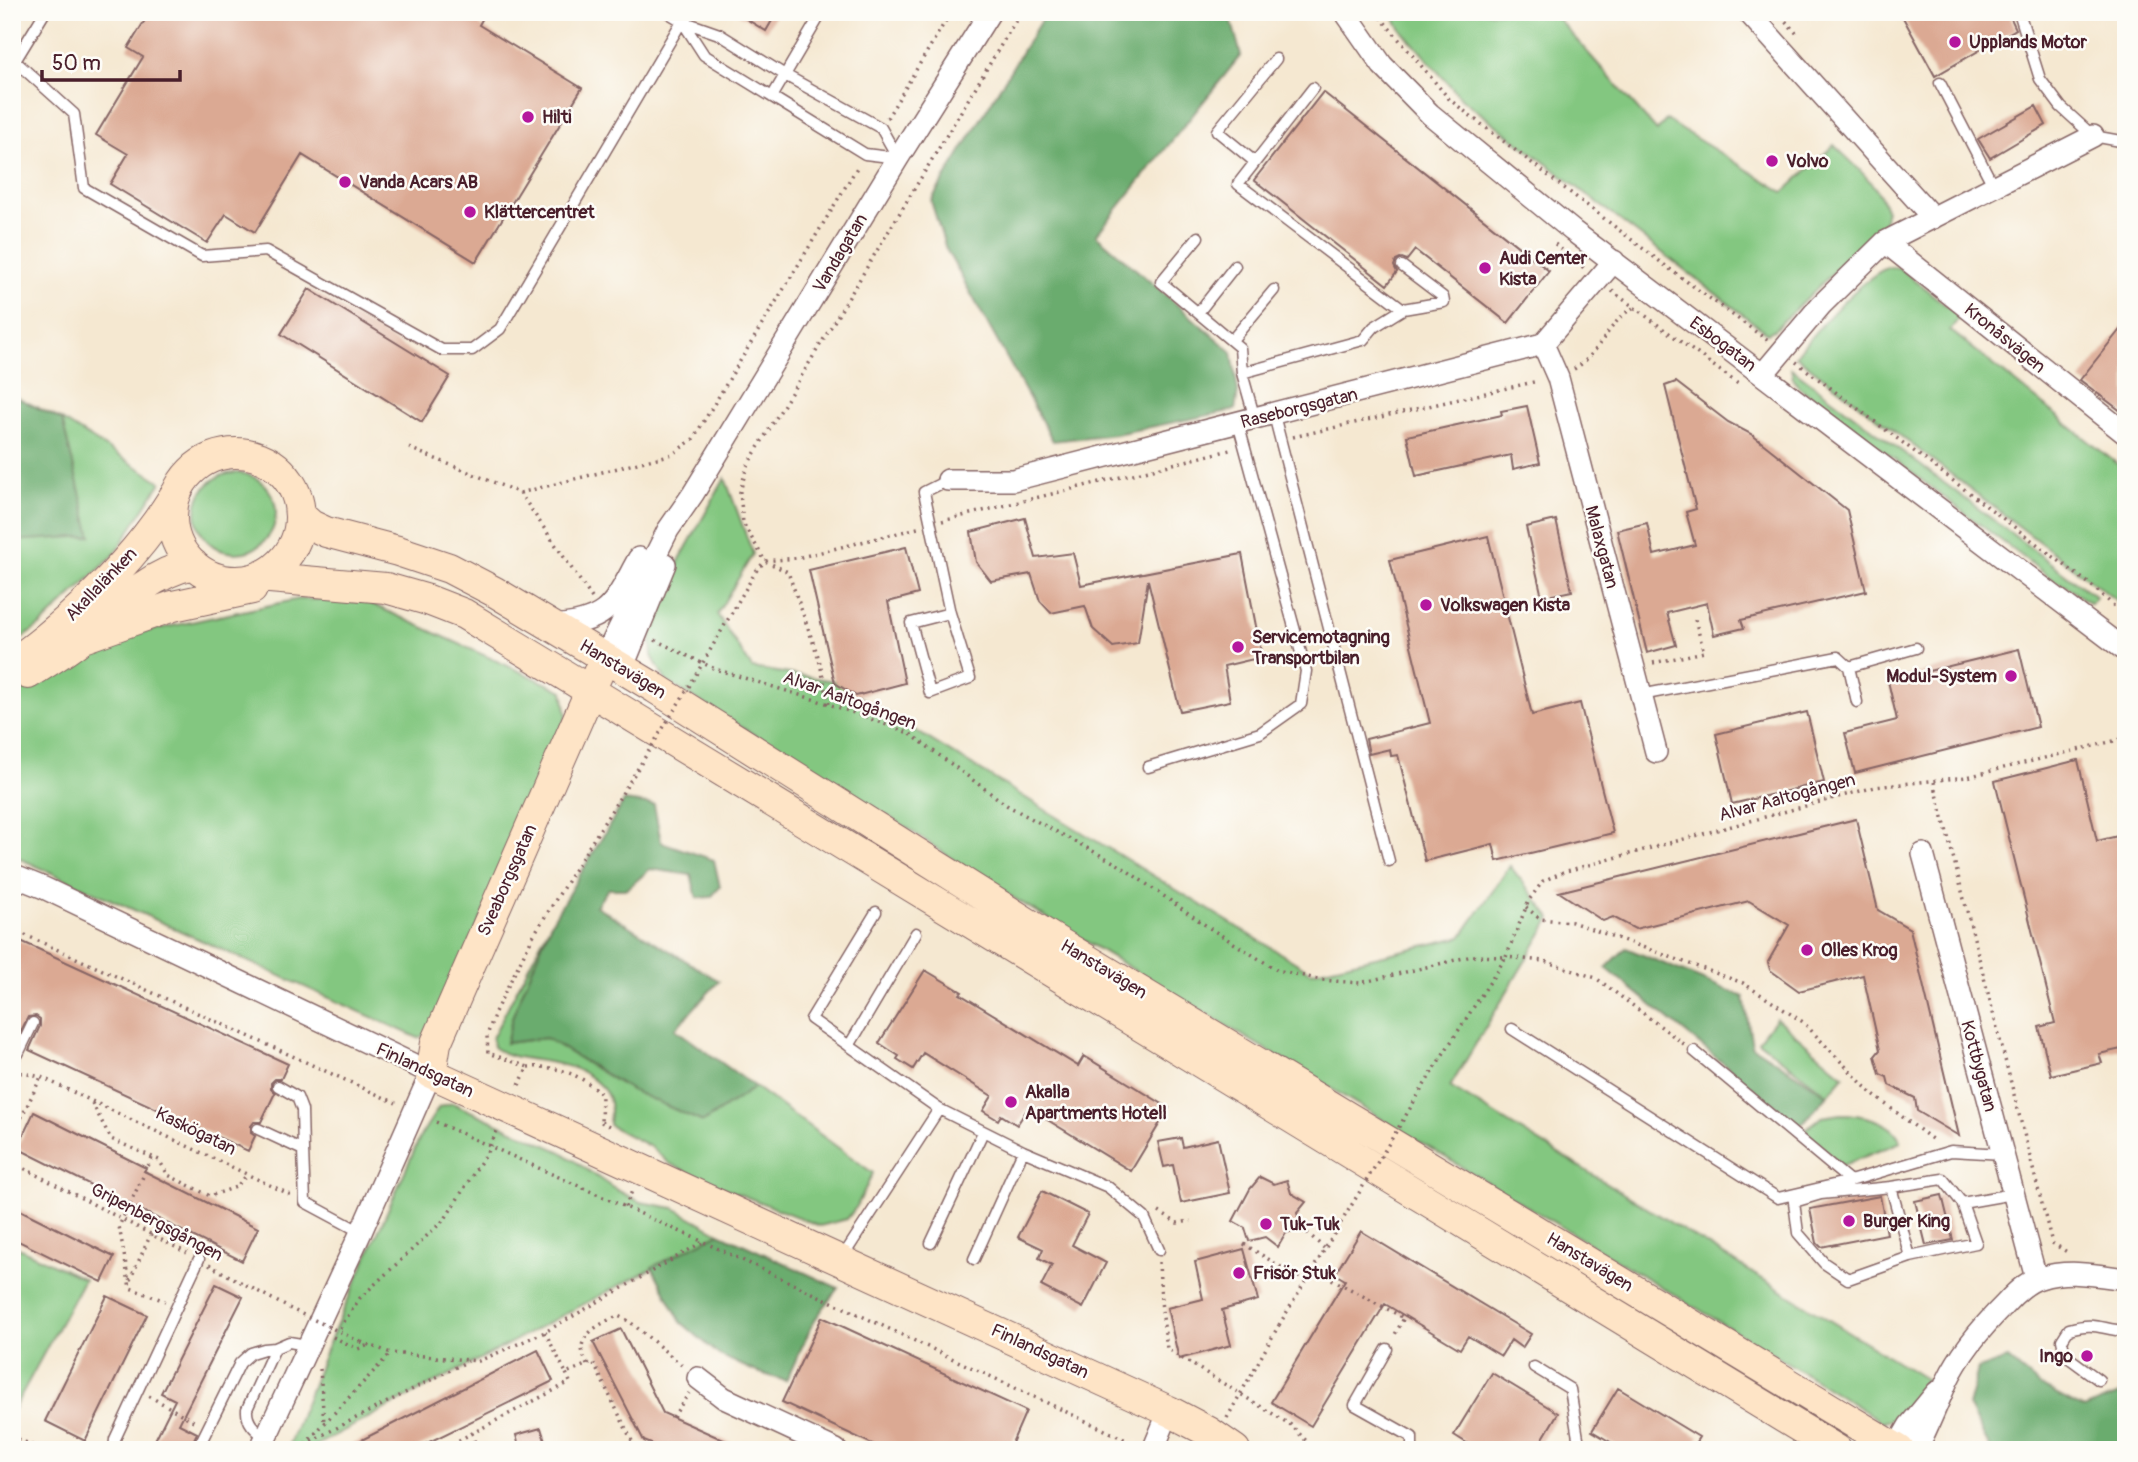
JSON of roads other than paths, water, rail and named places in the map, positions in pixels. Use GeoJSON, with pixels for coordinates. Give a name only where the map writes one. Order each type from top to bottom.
{"type":"FeatureCollection","features":[{"type":"Feature","properties":{"kind":"main road"},"geometry":{"type":"LineString","coordinates":[[242,453],[260,457],[276,467],[289,481],[297,497],[300,515],[297,535],[289,552],[275,567],[258,577],[241,580],[223,579],[207,574],[192,564],[180,548],[173,530],[172,511],[177,492],[197,466],[224,454],[242,453]]}},
{"type":"Feature","properties":{"kind":"main road","name":"Akallalänken"},"geometry":{"type":"LineString","coordinates":[[12,663],[32,651],[99,591],[156,525],[177,492]]}},
{"type":"Feature","properties":{"kind":"main road","name":"Hanstavägen"},"geometry":{"type":"LineString","coordinates":[[300,515],[326,532],[449,568],[495,592],[1053,939],[1901,1449]]}},
{"type":"Feature","properties":{"kind":"main road","name":"Akallalänken"},"geometry":{"type":"LineString","coordinates":[[12,683],[80,639],[129,596],[167,571],[192,564]]}},
{"type":"Feature","properties":{"kind":"main road","name":"Hanstavägen"},"geometry":{"type":"LineString","coordinates":[[258,577],[386,589],[428,600],[464,614],[1838,1450]]}},
{"type":"Feature","properties":{"kind":"main road"},"geometry":{"type":"LineString","coordinates":[[80,639],[173,607],[301,579]]}},
{"type":"Feature","properties":{"kind":"main road","name":"Sveaborgsgatan"},"geometry":{"type":"LineString","coordinates":[[431,1073],[453,1045],[613,664]]}},
{"type":"Feature","properties":{"kind":"main road","name":"Finlandsgatan"},"geometry":{"type":"LineString","coordinates":[[431,1073],[1169,1411],[1209,1432],[1235,1450]]}},
{"type":"Feature","properties":{"kind":"street","name":"Vandagatan"},"geometry":{"type":"LineString","coordinates":[[613,664],[668,530],[693,494],[990,12]]}},
{"type":"Feature","properties":{"kind":"street","name":"Esbogatan"},"geometry":{"type":"LineString","coordinates":[[1345,12],[1382,65],[1430,114],[1573,231],[2126,651]]}},
{"type":"Feature","properties":{"kind":"street"},"geometry":{"type":"LineString","coordinates":[[1748,12],[1933,218]]}},
{"type":"Feature","properties":{"kind":"street"},"geometry":{"type":"LineString","coordinates":[[1763,374],[1821,305],[1885,242],[2093,136]]}},
{"type":"Feature","properties":{"kind":"street","name":"Kronåsvägen"},"geometry":{"type":"LineString","coordinates":[[1885,242],[2126,434]]}},
{"type":"Feature","properties":{"kind":"street"},"geometry":{"type":"LineString","coordinates":[[1543,344],[1614,261]]}},
{"type":"Feature","properties":{"kind":"street","name":"Malaxgatan"},"geometry":{"type":"LineString","coordinates":[[1543,344],[1558,378],[1656,752]]}},
{"type":"Feature","properties":{"kind":"street","name":"Raseborgsgatan"},"geometry":{"type":"LineString","coordinates":[[947,480],[1013,480],[1543,344]]}},
{"type":"Feature","properties":{"kind":"street","name":"Vandagatan"},"geometry":{"type":"LineString","coordinates":[[613,664],[637,632],[693,494]]}},
{"type":"Feature","properties":{"kind":"street","name":"Vandagatan"},"geometry":{"type":"LineString","coordinates":[[552,626],[566,625],[603,614],[613,603],[644,550],[668,530]]}},
{"type":"Feature","properties":{"kind":"street","name":"Kottbygatan"},"geometry":{"type":"LineString","coordinates":[[1923,854],[2036,1278]]}},
{"type":"Feature","properties":{"kind":"street","name":"Finlandsgatan"},"geometry":{"type":"LineString","coordinates":[[12,875],[431,1073]]}},
{"type":"Feature","properties":{"kind":"street","name":"Sveaborgsgatan"},"geometry":{"type":"LineString","coordinates":[[262,1444],[361,1232],[431,1073]]}},
{"type":"Feature","properties":{"kind":"street"},"geometry":{"type":"LineString","coordinates":[[1901,1449],[1920,1411],[1948,1380],[1965,1350],[1984,1325],[2036,1278],[2064,1273],[2126,1279]]}},
{"type":"Feature","properties":{"kind":"street"},"geometry":{"type":"LineString","coordinates":[[698,1378],[724,1398],[836,1450]]}},
{"type":"Feature","properties":{"kind":"street"},"geometry":{"type":"LineString","coordinates":[[1145,1448],[1169,1411]]}},
{"type":"Feature","properties":{"kind":"lane"},"geometry":{"type":"LineString","coordinates":[[45,12],[15,61],[74,114],[84,188],[202,256],[266,251],[442,350],[472,350],[500,328],[682,21]]}},
{"type":"Feature","properties":{"kind":"lane"},"geometry":{"type":"LineString","coordinates":[[667,12],[682,21],[719,34],[785,75],[881,128],[898,158]]}},
{"type":"Feature","properties":{"kind":"lane"},"geometry":{"type":"LineString","coordinates":[[772,97],[822,12]]}},
{"type":"Feature","properties":{"kind":"lane"},"geometry":{"type":"LineString","coordinates":[[2019,12],[2040,79],[2061,107],[2093,136],[2126,142]]}},
{"type":"Feature","properties":{"kind":"lane"},"geometry":{"type":"LineString","coordinates":[[682,21],[704,55],[865,154],[898,158]]}},
{"type":"Feature","properties":{"kind":"lane"},"geometry":{"type":"LineString","coordinates":[[1255,162],[1217,131],[1276,59]]}},
{"type":"Feature","properties":{"kind":"lane"},"geometry":{"type":"LineString","coordinates":[[1940,83],[1994,187]]}},
{"type":"Feature","properties":{"kind":"lane"},"geometry":{"type":"LineString","coordinates":[[1313,88],[1238,184],[1403,309]]}},
{"type":"Feature","properties":{"kind":"lane"},"geometry":{"type":"LineString","coordinates":[[1198,237],[1161,282],[1240,348],[1242,373],[1256,419],[1281,439],[1389,861]]}},
{"type":"Feature","properties":{"kind":"lane"},"geometry":{"type":"LineString","coordinates":[[1198,313],[1235,266]]}},
{"type":"Feature","properties":{"kind":"lane"},"geometry":{"type":"LineString","coordinates":[[1242,373],[1363,340],[1374,327],[1403,309],[1444,302],[1443,297],[1402,266]]}},
{"type":"Feature","properties":{"kind":"lane"},"geometry":{"type":"LineString","coordinates":[[1232,340],[1274,290]]}},
{"type":"Feature","properties":{"kind":"lane"},"geometry":{"type":"LineString","coordinates":[[1148,767],[1260,733],[1301,704],[1306,671],[1243,447],[1256,419]]}},
{"type":"Feature","properties":{"kind":"lane"},"geometry":{"type":"LineString","coordinates":[[947,480],[924,492],[950,613],[970,678],[930,693],[911,623],[950,613]]}},
{"type":"Feature","properties":{"kind":"lane"},"geometry":{"type":"LineString","coordinates":[[1849,667],[1916,648]]}},
{"type":"Feature","properties":{"kind":"lane"},"geometry":{"type":"LineString","coordinates":[[1641,695],[1838,657],[1849,667],[1857,702]]}},
{"type":"Feature","properties":{"kind":"lane"},"geometry":{"type":"LineString","coordinates":[[876,912],[811,1020],[939,1109],[1023,1151],[1108,1187],[1144,1217],[1159,1250]]}},
{"type":"Feature","properties":{"kind":"lane"},"geometry":{"type":"LineString","coordinates":[[849,1046],[916,933]]}},
{"type":"Feature","properties":{"kind":"lane"},"geometry":{"type":"LineString","coordinates":[[12,1057],[18,1054],[33,1023]]}},
{"type":"Feature","properties":{"kind":"lane"},"geometry":{"type":"LineString","coordinates":[[1512,1029],[1778,1198],[1850,1181],[1951,1151],[2003,1154]]}},
{"type":"Feature","properties":{"kind":"lane"},"geometry":{"type":"LineString","coordinates":[[1694,1051],[1850,1181]]}},
{"type":"Feature","properties":{"kind":"lane"},"geometry":{"type":"LineString","coordinates":[[278,1086],[297,1097],[302,1110],[305,1202],[361,1232]]}},
{"type":"Feature","properties":{"kind":"lane"},"geometry":{"type":"LineString","coordinates":[[840,1260],[939,1109]]}},
{"type":"Feature","properties":{"kind":"lane"},"geometry":{"type":"LineString","coordinates":[[258,1129],[303,1150]]}},
{"type":"Feature","properties":{"kind":"lane"},"geometry":{"type":"LineString","coordinates":[[931,1242],[983,1132]]}},
{"type":"Feature","properties":{"kind":"lane"},"geometry":{"type":"LineString","coordinates":[[974,1259],[1023,1151]]}},
{"type":"Feature","properties":{"kind":"lane"},"geometry":{"type":"LineString","coordinates":[[1943,1179],[1962,1203],[1976,1242],[1910,1257],[1848,1279],[1824,1263],[1798,1233],[1794,1202],[1821,1194],[1943,1179]]}},
{"type":"Feature","properties":{"kind":"lane"},"geometry":{"type":"LineString","coordinates":[[1892,1187],[1910,1257]]}},
{"type":"Feature","properties":{"kind":"lane"},"geometry":{"type":"LineString","coordinates":[[1962,1203],[2013,1194]]}},
{"type":"Feature","properties":{"kind":"lane"},"geometry":{"type":"LineString","coordinates":[[114,1450],[115,1439],[199,1259]]}},
{"type":"Feature","properties":{"kind":"lane"},"geometry":{"type":"LineString","coordinates":[[2099,1380],[2065,1355],[2062,1340],[2069,1329],[2083,1325],[2102,1325],[2126,1331]]}},
{"type":"Feature","properties":{"kind":"lane"},"geometry":{"type":"LineString","coordinates":[[197,1450],[240,1363],[251,1353],[289,1342],[307,1345]]}},
{"type":"Feature","properties":{"kind":"lane"},"geometry":{"type":"LineString","coordinates":[[262,1444],[248,1418],[247,1409],[275,1348]]}},
{"type":"Feature","properties":{"kind":"lane"},"geometry":{"type":"LineString","coordinates":[[1387,1349],[1355,1405],[1412,1437],[1412,1450]]}},
{"type":"Feature","properties":{"kind":"lane"},"geometry":{"type":"LineString","coordinates":[[1534,1367],[1570,1389],[1580,1450]]}},
{"type":"Feature","properties":{"kind":"place","name":"Upplands Motor"},"geometry":{"type":"Point","coordinates":[1955,42]}},
{"type":"Feature","properties":{"kind":"place","name":"Hilti"},"geometry":{"type":"Point","coordinates":[528,117]}},
{"type":"Feature","properties":{"kind":"place","name":"Volvo"},"geometry":{"type":"Point","coordinates":[1772,161]}},
{"type":"Feature","properties":{"kind":"place","name":"Vanda Acars AB"},"geometry":{"type":"Point","coordinates":[345,182]}},
{"type":"Feature","properties":{"kind":"place","name":"Klättercentret"},"geometry":{"type":"Point","coordinates":[470,212]}},
{"type":"Feature","properties":{"kind":"place","name":"Audi Center Kista"},"geometry":{"type":"Point","coordinates":[1485,268]}},
{"type":"Feature","properties":{"kind":"place","name":"Volkswagen Kista"},"geometry":{"type":"Point","coordinates":[1426,605]}},
{"type":"Feature","properties":{"kind":"place","name":"Servicemotagning Transportbilan"},"geometry":{"type":"Point","coordinates":[1238,647]}},
{"type":"Feature","properties":{"kind":"place","name":"Modul-System"},"geometry":{"type":"Point","coordinates":[2011,676]}},
{"type":"Feature","properties":{"kind":"place","name":"Olles Krog"},"geometry":{"type":"Point","coordinates":[1807,950]}},
{"type":"Feature","properties":{"kind":"place","name":"Akalla Apartments Hotell"},"geometry":{"type":"Point","coordinates":[1011,1102]}},
{"type":"Feature","properties":{"kind":"place","name":"Burger King"},"geometry":{"type":"Point","coordinates":[1849,1221]}},
{"type":"Feature","properties":{"kind":"place","name":"Tuk-Tuk"},"geometry":{"type":"Point","coordinates":[1266,1224]}},
{"type":"Feature","properties":{"kind":"place","name":"Frisör Stuk"},"geometry":{"type":"Point","coordinates":[1239,1273]}},
{"type":"Feature","properties":{"kind":"place","name":"Ingo"},"geometry":{"type":"Point","coordinates":[2087,1356]}}]}
